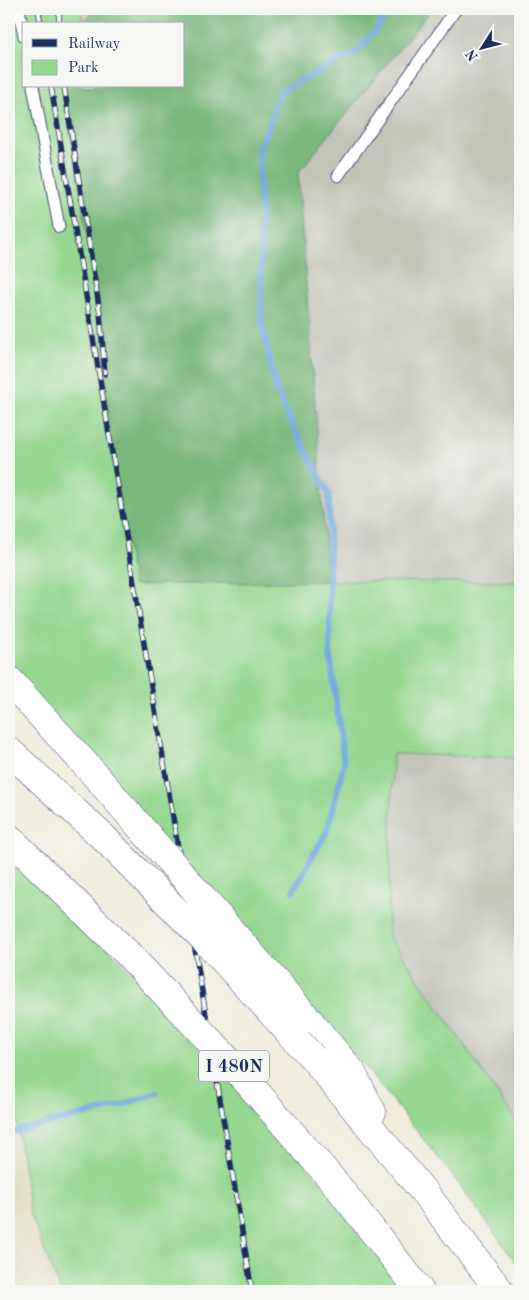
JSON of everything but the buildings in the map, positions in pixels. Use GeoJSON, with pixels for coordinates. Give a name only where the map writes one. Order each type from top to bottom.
{"type":"FeatureCollection","features":[{"type":"Feature","properties":{"kind":"highway"},"geometry":{"type":"LineString","coordinates":[[9,680],[94,774],[351,1071],[395,1156]]}},
{"type":"Feature","properties":{"kind":"highway","name":"I 480N"},"geometry":{"type":"LineString","coordinates":[[9,751],[104,838],[205,940],[313,1058],[395,1156],[500,1291]]}},
{"type":"Feature","properties":{"kind":"highway","name":"I 480N"},"geometry":{"type":"LineString","coordinates":[[9,838],[127,953],[237,1070],[335,1183],[420,1291]]}},
{"type":"Feature","properties":{"kind":"lane"},"geometry":{"type":"LineString","coordinates":[[19,9],[22,25]]}},
{"type":"Feature","properties":{"kind":"lane"},"geometry":{"type":"LineString","coordinates":[[338,176],[456,9]]}},
{"type":"Feature","properties":{"kind":"lane"},"geometry":{"type":"LineString","coordinates":[[33,88],[59,228]]}},
{"type":"Feature","properties":{"kind":"shaded area"},"geometry":{"type":"Polygon","coordinates":[[[81,9],[99,9],[83,21],[81,9]]]}},
{"type":"Feature","properties":{"kind":"shaded area"},"geometry":{"type":"Polygon","coordinates":[[[432,9],[520,9],[520,582],[328,581],[298,173],[432,9]]]}},
{"type":"Feature","properties":{"kind":"shaded area"},"geometry":{"type":"Polygon","coordinates":[[[393,754],[520,758],[520,1126],[388,935],[393,754]]]}},
{"type":"Feature","properties":{"kind":"shaded area"},"geometry":{"type":"Polygon","coordinates":[[[9,1070],[30,1213],[59,1291],[9,1291],[9,1070]]]}},
{"type":"Feature","properties":{"kind":"green space"},"geometry":{"type":"Polygon","coordinates":[[[9,9],[81,9],[83,21],[22,22],[22,88],[63,88],[100,313],[112,456],[134,585],[328,581],[520,582],[520,758],[393,754],[388,935],[520,1126],[520,1268],[453,1176],[362,1063],[9,680],[9,9]]]}},
{"type":"Feature","properties":{"kind":"green space"},"geometry":{"type":"Polygon","coordinates":[[[99,9],[432,9],[298,173],[328,581],[134,585],[112,456],[100,313],[63,88],[185,88],[185,22],[78,22],[83,21],[99,9]]]}},
{"type":"Feature","properties":{"kind":"green space"},"geometry":{"type":"Polygon","coordinates":[[[9,838],[420,1291],[60,1291],[30,1213],[9,1069],[9,838]]]}},
{"type":"Feature","properties":{"kind":"waterway"},"geometry":{"type":"LineString","coordinates":[[293,891],[327,831],[344,764],[330,653],[329,494],[291,423],[276,389],[262,325],[259,146],[268,129],[279,92],[356,53],[393,9]]}},
{"type":"Feature","properties":{"kind":"waterway"},"geometry":{"type":"LineString","coordinates":[[9,1133],[116,1107],[157,1093]]}},
{"type":"Feature","properties":{"kind":"railway"},"geometry":{"type":"LineString","coordinates":[[38,9],[41,22]]}},
{"type":"Feature","properties":{"kind":"railway"},"geometry":{"type":"LineString","coordinates":[[59,9],[59,22]]}},
{"type":"Feature","properties":{"kind":"railway"},"geometry":{"type":"LineString","coordinates":[[51,88],[252,1291]]}},
{"type":"Feature","properties":{"kind":"railway"},"geometry":{"type":"LineString","coordinates":[[64,88],[100,313],[105,374]]}}]}
